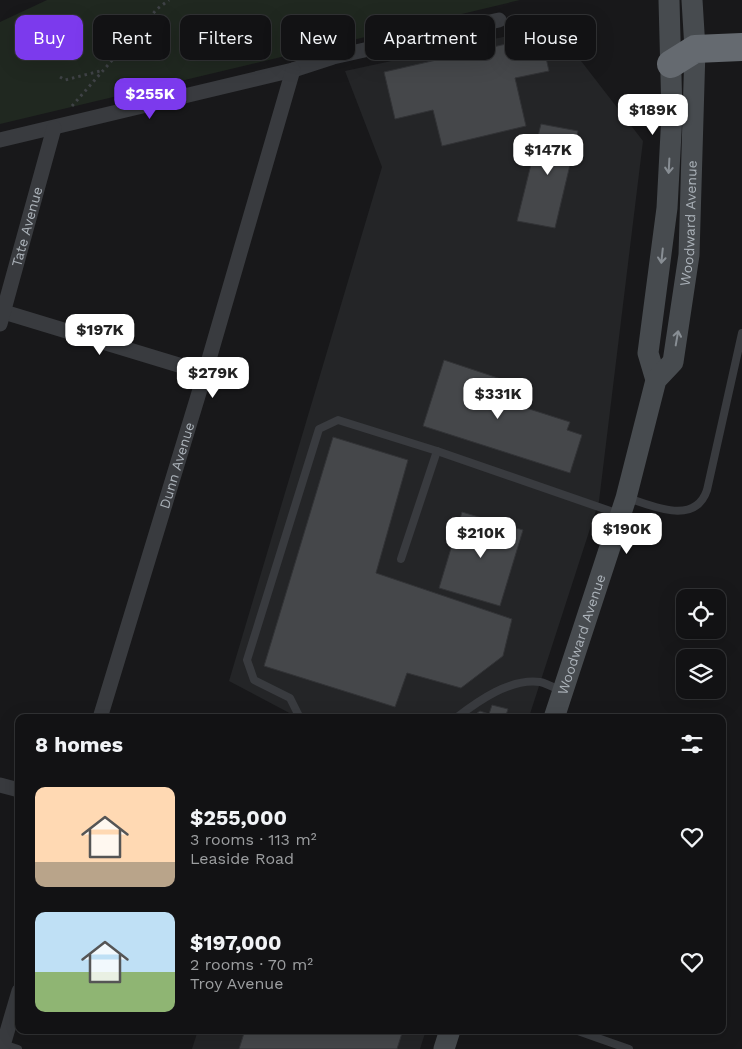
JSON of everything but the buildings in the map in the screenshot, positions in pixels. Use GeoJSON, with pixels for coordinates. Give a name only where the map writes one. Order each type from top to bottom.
{"type":"FeatureCollection","features":[{"type":"Feature","properties":{"kind":"highway"},"geometry":{"type":"LineString","coordinates":[[671,64],[695,49],[742,47]]}},
{"type":"Feature","properties":{"kind":"main road","name":"Woodward Avenue"},"geometry":{"type":"LineString","coordinates":[[656,380],[648,354],[667,208],[672,114],[669,0]]}},
{"type":"Feature","properties":{"kind":"main road","name":"Woodward Avenue"},"geometry":{"type":"LineString","coordinates":[[555,714],[623,506],[656,380],[673,362],[687,280],[695,49],[692,0]]}},
{"type":"Feature","properties":{"kind":"main road"},"geometry":{"type":"LineString","coordinates":[[444,1049],[449,1034]]}},
{"type":"Feature","properties":{"kind":"street"},"geometry":{"type":"LineString","coordinates":[[0,140],[293,70],[333,58],[498,20]]}},
{"type":"Feature","properties":{"kind":"street","name":"Dunn Avenue"},"geometry":{"type":"LineString","coordinates":[[101,714],[205,373],[293,70]]}},
{"type":"Feature","properties":{"kind":"street","name":"Tate Avenue"},"geometry":{"type":"LineString","coordinates":[[2,318],[54,128]]}},
{"type":"Feature","properties":{"kind":"street"},"geometry":{"type":"LineString","coordinates":[[2,318],[205,373]]}},
{"type":"Feature","properties":{"kind":"street"},"geometry":{"type":"LineString","coordinates":[[0,785],[15,789]]}},
{"type":"Feature","properties":{"kind":"street"},"geometry":{"type":"LineString","coordinates":[[2,1046],[15,1003]]}},
{"type":"Feature","properties":{"kind":"lane"},"geometry":{"type":"LineString","coordinates":[[298,714],[290,698],[254,680],[247,660],[319,430],[338,420],[623,506],[680,512],[693,508],[703,498],[707,490],[742,333]]}},
{"type":"Feature","properties":{"kind":"lane"},"geometry":{"type":"LineString","coordinates":[[401,559],[438,451]]}},
{"type":"Feature","properties":{"kind":"lane"},"geometry":{"type":"LineString","coordinates":[[461,714],[472,705],[512,685],[540,682],[563,692]]}},
{"type":"Feature","properties":{"kind":"lane"},"geometry":{"type":"LineString","coordinates":[[586,1034],[629,1049]]}},
{"type":"Feature","properties":{"kind":"lane"},"geometry":{"type":"LineString","coordinates":[[2,1046],[18,1049]]}},
{"type":"Feature","properties":{"kind":"path"},"geometry":{"type":"LineString","coordinates":[[54,128],[101,71],[112,63],[157,9],[169,0]]}},
{"type":"Feature","properties":{"kind":"path"},"geometry":{"type":"LineString","coordinates":[[60,77],[65,80],[101,71]]}},
{"type":"Feature","properties":{"kind":"shaded area"},"geometry":{"type":"Polygon","coordinates":[[[47,0],[520,0],[457,15],[365,15],[365,37],[355,39],[355,15],[281,15],[281,57],[271,59],[271,15],[180,15],[180,60],[268,60],[0,124],[0,22],[47,0]]]}},
{"type":"Feature","properties":{"kind":"shaded area"},"geometry":{"type":"Polygon","coordinates":[[[505,37],[505,60],[580,60],[643,141],[599,501],[530,714],[291,714],[229,681],[382,167],[345,71],[396,60],[495,60],[495,39],[505,37]]]}},
{"type":"Feature","properties":{"kind":"shaded area"},"geometry":{"type":"Polygon","coordinates":[[[197,1034],[425,1034],[420,1049],[192,1049],[197,1034]]]}}]}
